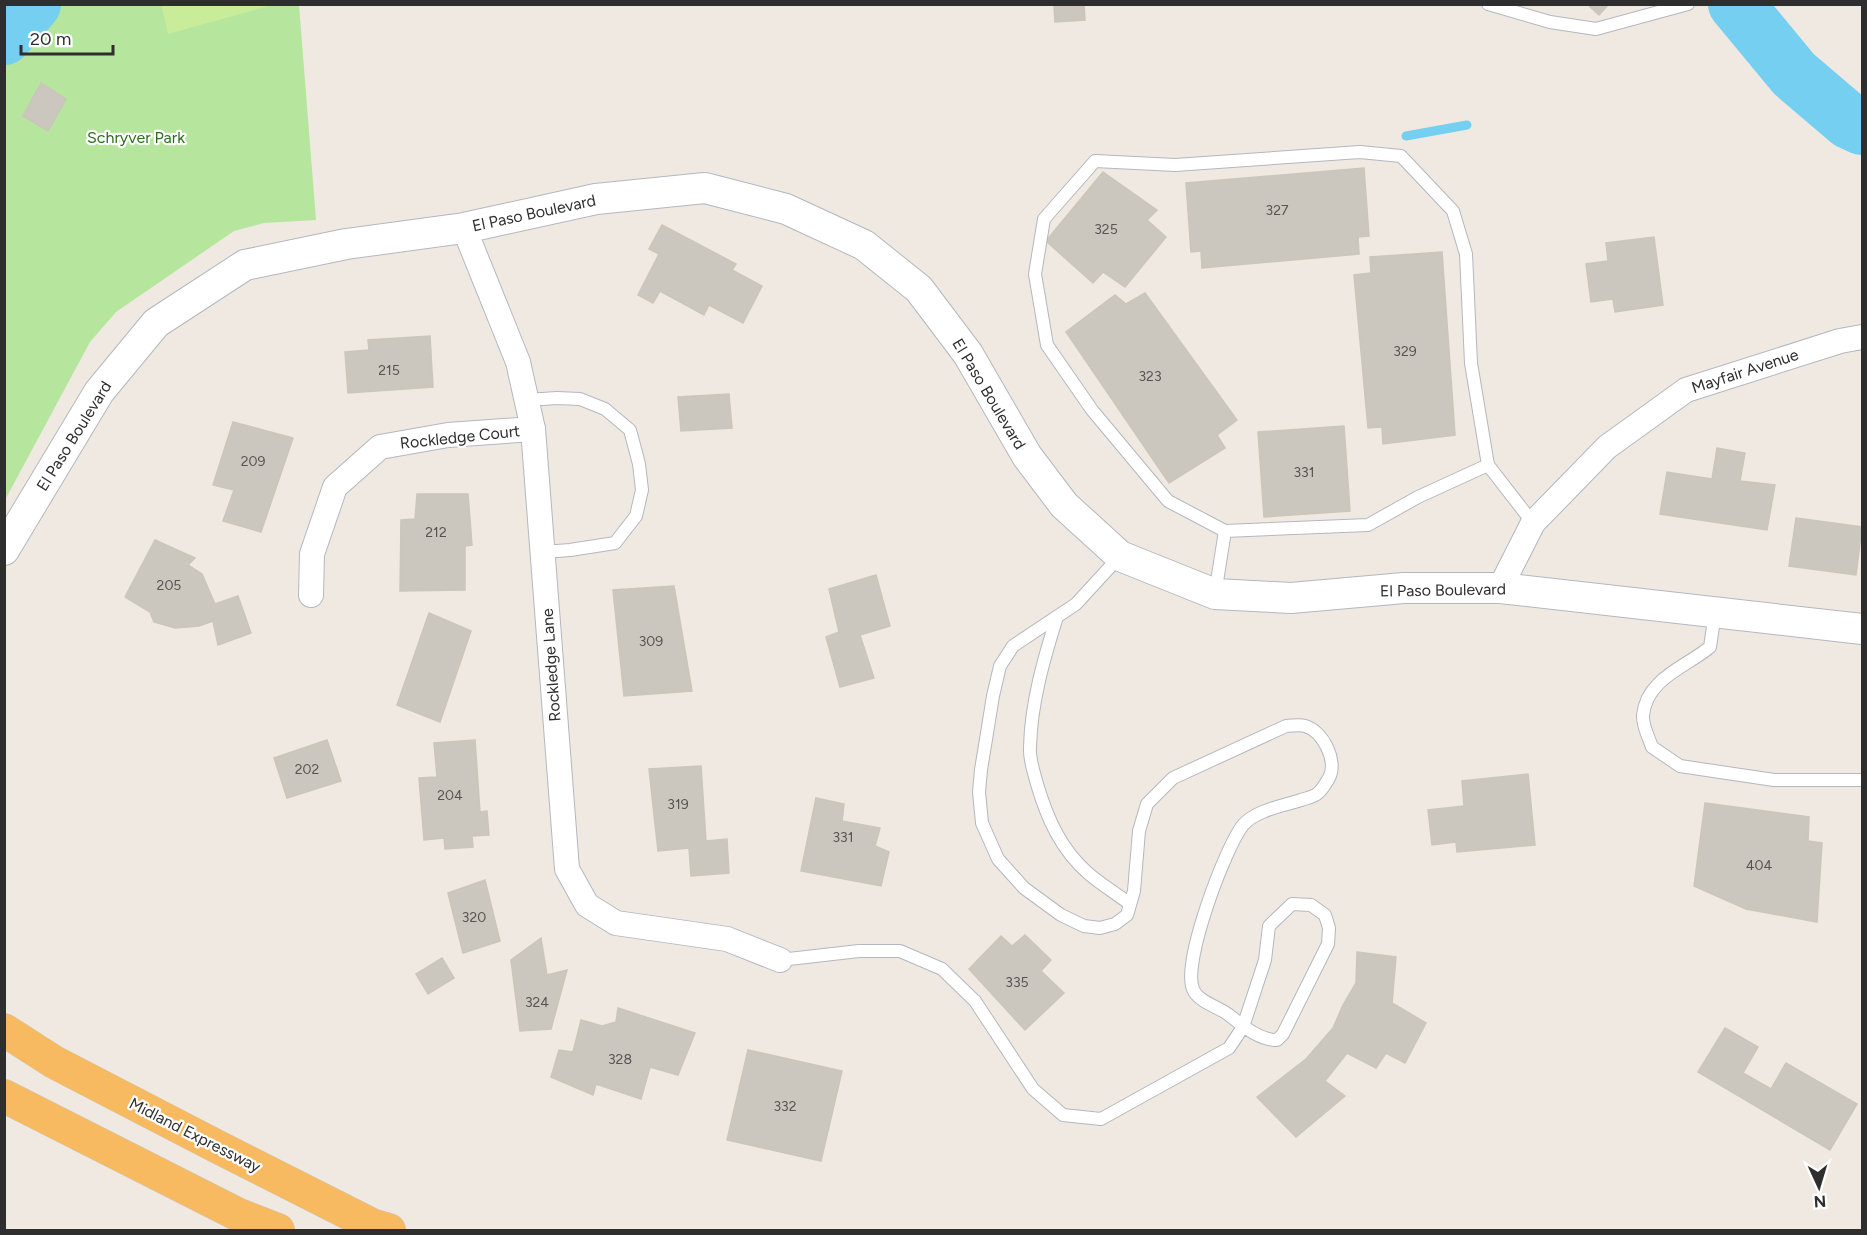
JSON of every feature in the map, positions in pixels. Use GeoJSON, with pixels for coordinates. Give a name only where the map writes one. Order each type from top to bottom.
{"type":"FeatureCollection","features":[{"type":"Feature","properties":{"kind":"highway","name":"Midland Expressway"},"geometry":{"type":"LineString","coordinates":[[4,1030],[54,1062],[206,1141],[372,1225],[389,1230]]}},
{"type":"Feature","properties":{"kind":"highway"},"geometry":{"type":"LineString","coordinates":[[4,1096],[226,1208],[278,1230]]}},
{"type":"Feature","properties":{"kind":"street","name":"El Paso Boulevard"},"geometry":{"type":"LineString","coordinates":[[4,550],[99,392],[156,323],[244,265],[346,244],[464,228],[596,199],[705,188],[786,209],[864,245],[919,289],[968,354],[1027,456],[1065,505],[1120,556],[1215,594],[1291,598],[1404,588],[1500,588],[1863,629]]}},
{"type":"Feature","properties":{"kind":"street","name":"Rockledge Lane"},"geometry":{"type":"LineString","coordinates":[[464,228],[518,362],[533,429],[567,869],[587,905],[616,923],[727,939],[780,960]]}},
{"type":"Feature","properties":{"kind":"street","name":"Mayfair Avenue"},"geometry":{"type":"LineString","coordinates":[[1500,588],[1533,524],[1607,447],[1686,390],[1840,341],[1863,337]]}},
{"type":"Feature","properties":{"kind":"street","name":"Rockledge Court"},"geometry":{"type":"LineString","coordinates":[[311,595],[312,554],[335,487],[380,447],[447,435],[533,429]]}},
{"type":"Feature","properties":{"kind":"lane"},"geometry":{"type":"LineString","coordinates":[[1488,4],[1550,22],[1596,29],[1688,4]]}},
{"type":"Feature","properties":{"kind":"lane"},"geometry":{"type":"LineString","coordinates":[[1488,465],[1418,497],[1368,525],[1225,531],[1168,501],[1092,410],[1047,345],[1035,274],[1044,219],[1095,161],[1175,165],[1359,152],[1401,156],[1453,211],[1466,254],[1471,363],[1488,465],[1533,524]]}},
{"type":"Feature","properties":{"kind":"lane"},"geometry":{"type":"LineString","coordinates":[[527,400],[580,399],[605,409],[630,430],[639,464],[642,490],[636,516],[615,543],[543,552]]}},
{"type":"Feature","properties":{"kind":"lane"},"geometry":{"type":"LineString","coordinates":[[1215,594],[1225,531]]}},
{"type":"Feature","properties":{"kind":"lane"},"geometry":{"type":"LineString","coordinates":[[780,960],[858,951],[900,951],[942,969],[975,1001],[1033,1089],[1063,1115],[1101,1119],[1229,1048],[1243,1027],[1265,960],[1269,926],[1292,904],[1311,905],[1325,915],[1329,928],[1328,944],[1277,1040],[1268,1040],[1243,1027],[1224,1011],[1201,999],[1193,990],[1191,964],[1194,947],[1226,853],[1244,824],[1257,815],[1319,793],[1330,776],[1332,764],[1330,753],[1317,733],[1304,725],[1286,726],[1173,778],[1148,804],[1139,831],[1134,891],[1127,915],[1115,924],[1100,928],[1084,926],[1061,915],[1024,888],[998,859],[982,823],[979,792],[981,770],[1000,666],[1013,646],[1076,604],[1120,556]]}},
{"type":"Feature","properties":{"kind":"lane"},"geometry":{"type":"LineString","coordinates":[[1715,612],[1710,647],[1697,658],[1674,670],[1651,692],[1643,717],[1652,747],[1680,766],[1774,780],[1863,780]]}},
{"type":"Feature","properties":{"kind":"lane"},"geometry":{"type":"LineString","coordinates":[[1058,617],[1045,654],[1034,712],[1029,749],[1032,766],[1045,810],[1064,848],[1088,874],[1130,904]]}},
{"type":"Feature","properties":{"kind":"green space"},"geometry":{"type":"Polygon","coordinates":[[[161,4],[272,4],[272,5],[168,34],[161,4]]]}},
{"type":"Feature","properties":{"kind":"green space","name":"Schryver Park"},"geometry":{"type":"Polygon","coordinates":[[[5,5],[299,5],[316,220],[264,223],[234,231],[116,312],[90,342],[5,500],[5,5]]]}},
{"type":"Feature","properties":{"kind":"building"},"geometry":{"type":"Polygon","coordinates":[[[1054,4],[1084,4],[1085,20],[1055,22],[1054,4]]]}},
{"type":"Feature","properties":{"kind":"building"},"geometry":{"type":"Polygon","coordinates":[[[1587,4],[1609,4],[1599,15],[1587,4]]]}},
{"type":"Feature","properties":{"kind":"building"},"geometry":{"type":"Polygon","coordinates":[[[41,83],[66,99],[48,131],[23,116],[41,83]]]}},
{"type":"Feature","properties":{"kind":"building"},"geometry":{"type":"Polygon","coordinates":[[[1364,168],[1369,236],[1358,237],[1359,254],[1202,268],[1201,251],[1191,252],[1186,183],[1364,168]]]}},
{"type":"Feature","properties":{"kind":"building"},"geometry":{"type":"Polygon","coordinates":[[[1103,172],[1157,210],[1147,220],[1166,237],[1125,287],[1103,272],[1093,283],[1046,241],[1103,172]]]}},
{"type":"Feature","properties":{"kind":"building"},"geometry":{"type":"Polygon","coordinates":[[[662,225],[736,264],[732,270],[762,286],[743,323],[709,305],[704,315],[660,291],[653,303],[638,295],[659,254],[649,249],[662,225]]]}},
{"type":"Feature","properties":{"kind":"building"},"geometry":{"type":"Polygon","coordinates":[[[1654,237],[1663,305],[1615,312],[1613,299],[1591,302],[1586,264],[1608,261],[1606,243],[1654,237]]]}},
{"type":"Feature","properties":{"kind":"building"},"geometry":{"type":"Polygon","coordinates":[[[1442,252],[1455,435],[1383,444],[1382,427],[1368,428],[1354,275],[1371,273],[1370,257],[1442,252]]]}},
{"type":"Feature","properties":{"kind":"building"},"geometry":{"type":"Polygon","coordinates":[[[1145,293],[1237,420],[1217,435],[1225,448],[1169,483],[1066,332],[1115,295],[1126,304],[1145,293]]]}},
{"type":"Feature","properties":{"kind":"building"},"geometry":{"type":"Polygon","coordinates":[[[430,336],[433,387],[348,393],[345,352],[369,350],[368,340],[430,336]]]}},
{"type":"Feature","properties":{"kind":"building"},"geometry":{"type":"Polygon","coordinates":[[[729,394],[732,428],[681,431],[678,397],[729,394]]]}},
{"type":"Feature","properties":{"kind":"building"},"geometry":{"type":"Polygon","coordinates":[[[233,422],[293,438],[261,532],[223,521],[234,490],[213,485],[233,422]]]}},
{"type":"Feature","properties":{"kind":"building"},"geometry":{"type":"Polygon","coordinates":[[[1344,426],[1350,511],[1264,517],[1258,432],[1344,426]]]}},
{"type":"Feature","properties":{"kind":"building"},"geometry":{"type":"Polygon","coordinates":[[[1717,448],[1745,453],[1740,481],[1775,485],[1767,530],[1660,514],[1667,472],[1712,479],[1717,448]]]}},
{"type":"Feature","properties":{"kind":"building"},"geometry":{"type":"Polygon","coordinates":[[[417,494],[468,494],[472,545],[465,546],[465,590],[400,591],[401,520],[415,519],[417,494]]]}},
{"type":"Feature","properties":{"kind":"building"},"geometry":{"type":"Polygon","coordinates":[[[1796,518],[1862,527],[1856,575],[1789,566],[1796,518]]]}},
{"type":"Feature","properties":{"kind":"building"},"geometry":{"type":"Polygon","coordinates":[[[155,540],[195,558],[188,565],[202,574],[215,604],[238,596],[251,633],[218,645],[213,621],[199,626],[175,628],[154,622],[150,612],[125,597],[155,540]]]}},
{"type":"Feature","properties":{"kind":"building"},"geometry":{"type":"Polygon","coordinates":[[[876,575],[890,626],[860,635],[874,678],[840,687],[826,637],[839,632],[829,589],[876,575]]]}},
{"type":"Feature","properties":{"kind":"building"},"geometry":{"type":"Polygon","coordinates":[[[674,586],[692,691],[624,696],[613,590],[674,586]]]}},
{"type":"Feature","properties":{"kind":"building"},"geometry":{"type":"Polygon","coordinates":[[[429,613],[471,631],[440,722],[397,705],[429,613]]]}},
{"type":"Feature","properties":{"kind":"building"},"geometry":{"type":"Polygon","coordinates":[[[327,740],[341,781],[287,798],[274,758],[327,740]]]}},
{"type":"Feature","properties":{"kind":"building"},"geometry":{"type":"Polygon","coordinates":[[[475,740],[480,812],[487,811],[489,835],[472,836],[473,847],[445,849],[444,838],[424,840],[419,778],[437,777],[434,743],[475,740]]]}},
{"type":"Feature","properties":{"kind":"building"},"geometry":{"type":"Polygon","coordinates":[[[701,766],[706,841],[727,839],[729,873],[691,876],[689,848],[658,851],[649,769],[701,766]]]}},
{"type":"Feature","properties":{"kind":"building"},"geometry":{"type":"Polygon","coordinates":[[[1528,774],[1535,845],[1457,852],[1456,842],[1432,845],[1428,810],[1464,806],[1462,781],[1528,774]]]}},
{"type":"Feature","properties":{"kind":"building"},"geometry":{"type":"Polygon","coordinates":[[[816,798],[844,804],[842,821],[880,828],[875,846],[889,852],[881,886],[801,871],[816,798]]]}},
{"type":"Feature","properties":{"kind":"building"},"geometry":{"type":"Polygon","coordinates":[[[1705,803],[1809,817],[1808,841],[1822,843],[1817,922],[1746,909],[1694,886],[1705,803]]]}},
{"type":"Feature","properties":{"kind":"building"},"geometry":{"type":"Polygon","coordinates":[[[485,880],[500,941],[463,953],[448,893],[485,880]]]}},
{"type":"Feature","properties":{"kind":"building"},"geometry":{"type":"Polygon","coordinates":[[[1025,935],[1051,960],[1041,971],[1064,993],[1025,1030],[969,969],[1001,936],[1012,946],[1025,935]]]}},
{"type":"Feature","properties":{"kind":"building"},"geometry":{"type":"Polygon","coordinates":[[[541,938],[547,975],[567,970],[551,1029],[520,1031],[511,960],[541,938]]]}},
{"type":"Feature","properties":{"kind":"building"},"geometry":{"type":"Polygon","coordinates":[[[1357,952],[1396,957],[1392,1003],[1426,1023],[1405,1063],[1386,1053],[1376,1068],[1347,1053],[1325,1081],[1345,1096],[1296,1137],[1257,1097],[1306,1059],[1333,1028],[1356,983],[1357,952]]]}},
{"type":"Feature","properties":{"kind":"building"},"geometry":{"type":"Polygon","coordinates":[[[442,958],[454,978],[428,994],[416,974],[442,958]]]}},
{"type":"Feature","properties":{"kind":"building"},"geometry":{"type":"Polygon","coordinates":[[[618,1008],[695,1033],[678,1075],[650,1067],[641,1099],[596,1084],[593,1095],[551,1077],[559,1050],[573,1052],[581,1020],[602,1026],[616,1022],[618,1008]]]}},
{"type":"Feature","properties":{"kind":"building"},"geometry":{"type":"Polygon","coordinates":[[[1725,1028],[1758,1047],[1743,1073],[1771,1089],[1786,1063],[1857,1104],[1830,1150],[1698,1072],[1725,1028]]]}},
{"type":"Feature","properties":{"kind":"building"},"geometry":{"type":"Polygon","coordinates":[[[748,1050],[842,1071],[821,1161],[727,1140],[748,1050]]]}},
{"type":"Feature","properties":{"kind":"waterway"},"geometry":{"type":"LineString","coordinates":[[4,37],[33,4]]}},
{"type":"Feature","properties":{"kind":"waterway"},"geometry":{"type":"LineString","coordinates":[[1736,4],[1794,74],[1849,121],[1862,127]]}},
{"type":"Feature","properties":{"kind":"waterway"},"geometry":{"type":"LineString","coordinates":[[1406,136],[1467,125]]}}]}
